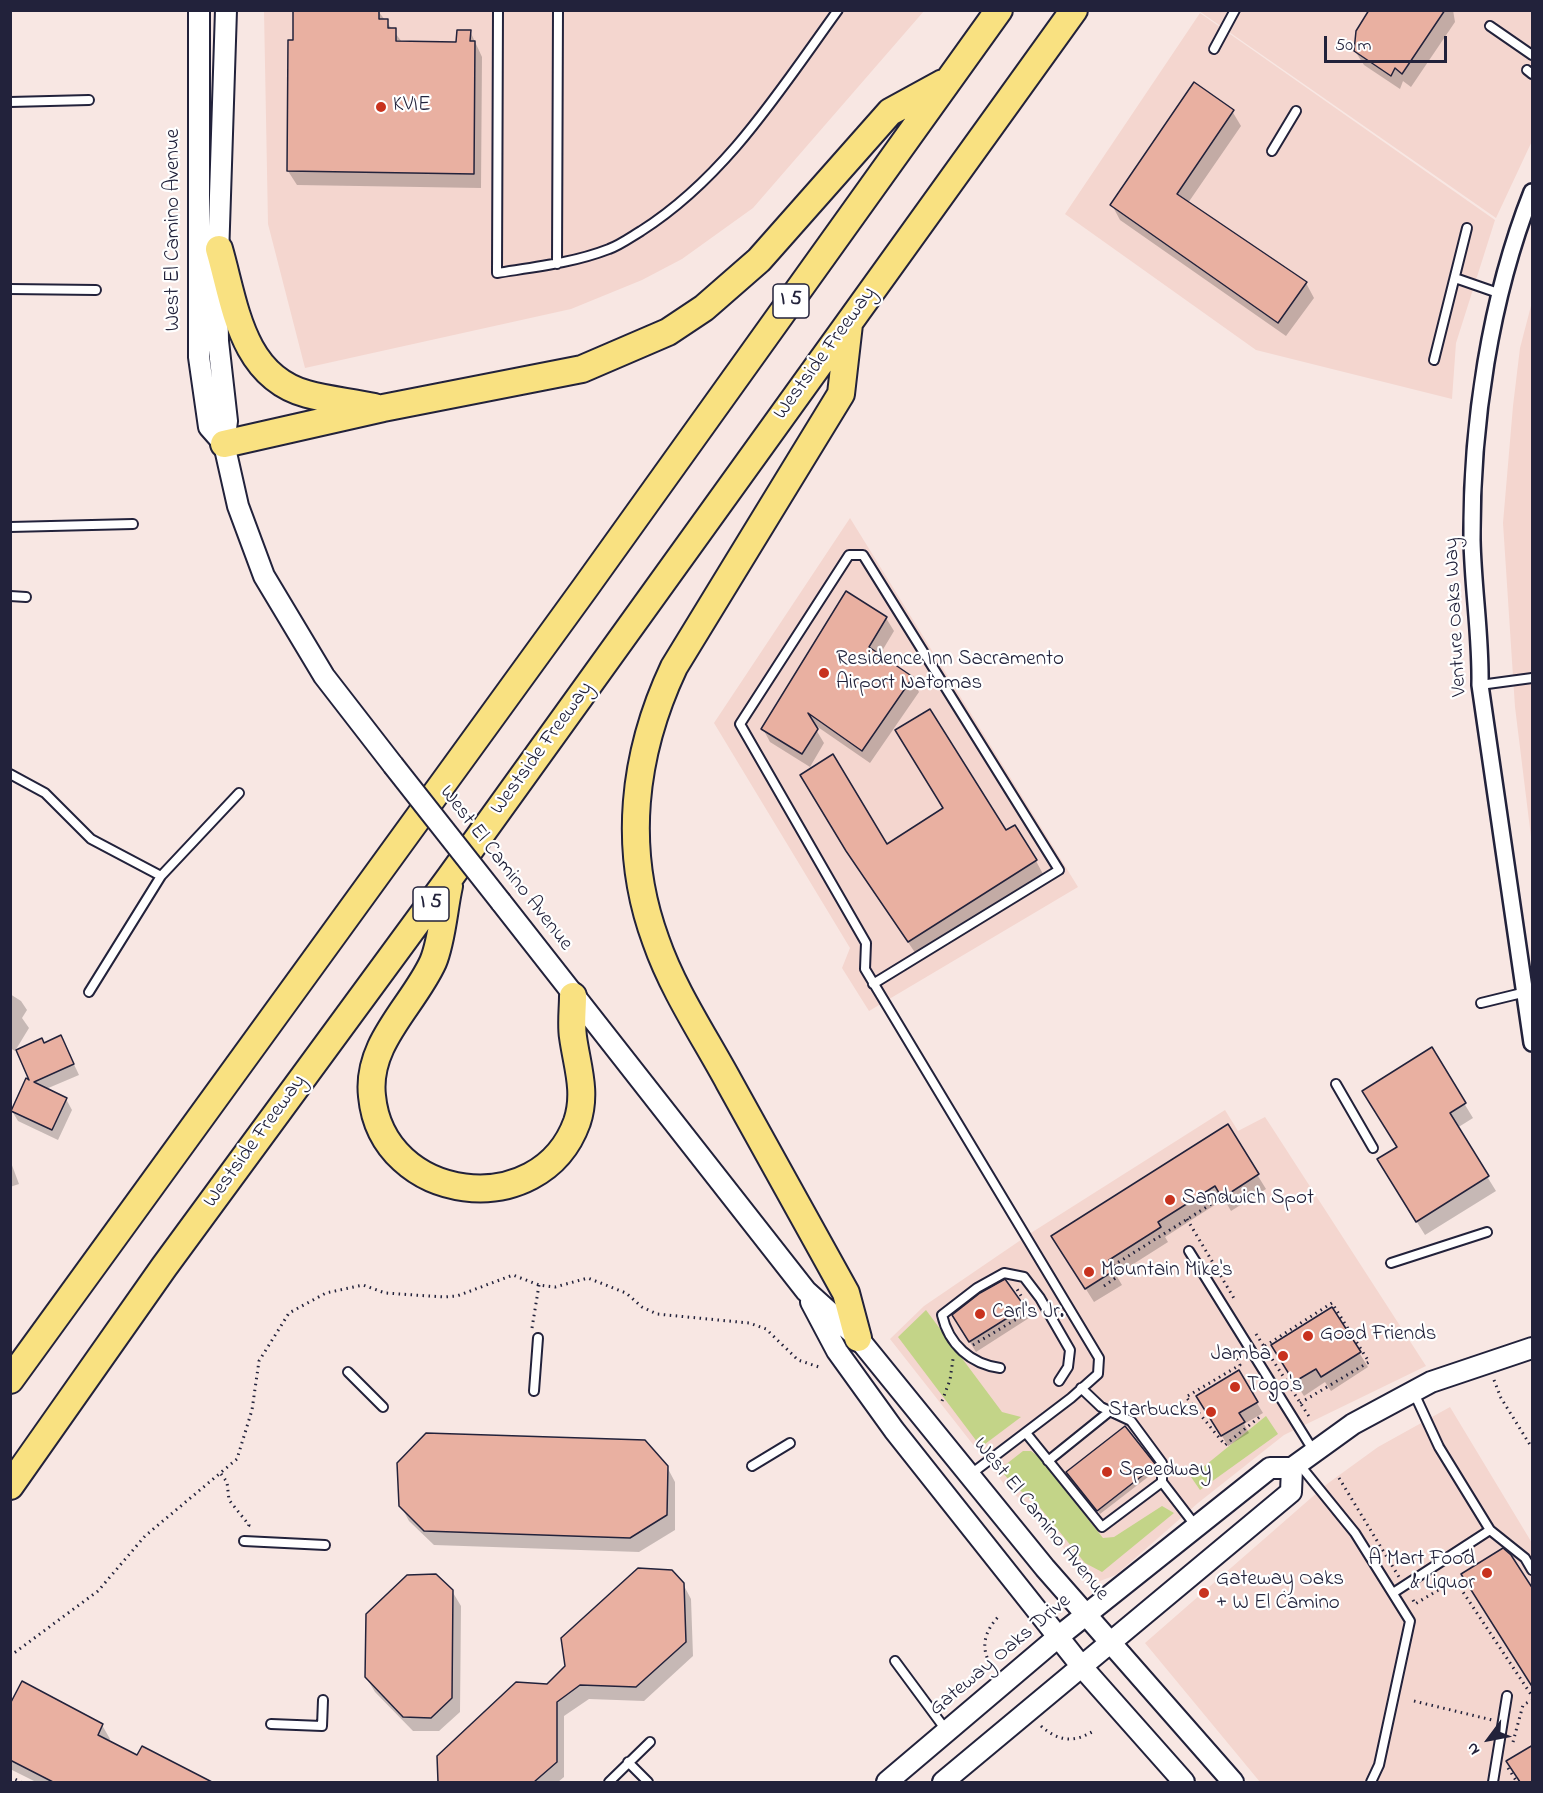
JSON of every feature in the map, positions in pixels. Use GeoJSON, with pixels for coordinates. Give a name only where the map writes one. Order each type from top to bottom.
{"type":"FeatureCollection","features":[{"type":"Feature","properties":{"kind":"highway","name":"I 5"},"geometry":{"type":"LineString","coordinates":[[10,1380],[999,10]]}},
{"type":"Feature","properties":{"kind":"highway","name":"Westside Freeway"},"geometry":{"type":"LineString","coordinates":[[10,1486],[164,1267],[451,876],[1074,10]]}},
{"type":"Feature","properties":{"kind":"highway"},"geometry":{"type":"LineString","coordinates":[[224,444],[383,408],[588,368],[668,332],[704,308],[759,260],[890,112],[951,78]]}},
{"type":"Feature","properties":{"kind":"highway"},"geometry":{"type":"LineString","coordinates":[[219,249],[247,346],[266,370],[287,386],[305,393],[383,408]]}},
{"type":"Feature","properties":{"kind":"highway"},"geometry":{"type":"LineString","coordinates":[[849,321],[842,394],[674,667],[658,700],[639,770],[635,825],[637,865],[644,904],[668,969],[846,1293],[858,1338]]}},
{"type":"Feature","properties":{"kind":"highway"},"geometry":{"type":"LineString","coordinates":[[451,876],[433,960],[380,1047],[373,1072],[371,1096],[375,1116],[384,1136],[406,1162],[420,1172],[453,1186],[474,1190],[510,1185],[545,1167],[571,1136],[582,1101],[580,1066],[573,1036],[573,996]]}},
{"type":"Feature","properties":{"kind":"main road","name":"West El Camino Avenue"},"geometry":{"type":"LineString","coordinates":[[199,10],[199,357],[209,427],[224,444]]}},
{"type":"Feature","properties":{"kind":"main road","name":"West El Camino Avenue"},"geometry":{"type":"LineString","coordinates":[[226,10],[218,341],[227,421],[224,444],[238,506],[264,576],[324,676],[806,1292],[858,1338],[1110,1644],[1233,1782]]}},
{"type":"Feature","properties":{"kind":"main road","name":"West El Camino Avenue"},"geometry":{"type":"LineString","coordinates":[[806,1292],[837,1351],[894,1430],[1082,1667],[1184,1782]]}},
{"type":"Feature","properties":{"kind":"main road","name":"Gateway Oaks Drive"},"geometry":{"type":"LineString","coordinates":[[887,1782],[1058,1637],[1269,1468],[1301,1460],[1353,1424],[1413,1391],[1486,1362],[1533,1348]]}},
{"type":"Feature","properties":{"kind":"main road"},"geometry":{"type":"LineString","coordinates":[[943,1782],[1291,1492],[1301,1460]]}},
{"type":"Feature","properties":{"kind":"street","name":"Venture Oaks Way"},"geometry":{"type":"LineString","coordinates":[[1533,192],[1518,234],[1502,294],[1480,408],[1474,474],[1473,540],[1481,654],[1480,686],[1533,1043]]}},
{"type":"Feature","properties":{"kind":"lane"},"geometry":{"type":"LineString","coordinates":[[498,10],[497,273],[557,264],[611,249],[662,218],[717,169],[760,117],[838,10]]}},
{"type":"Feature","properties":{"kind":"lane"},"geometry":{"type":"LineString","coordinates":[[557,264],[558,10]]}},
{"type":"Feature","properties":{"kind":"lane"},"geometry":{"type":"LineString","coordinates":[[1214,49],[1234,10]]}},
{"type":"Feature","properties":{"kind":"lane"},"geometry":{"type":"LineString","coordinates":[[1490,26],[1533,55]]}},
{"type":"Feature","properties":{"kind":"lane"},"geometry":{"type":"LineString","coordinates":[[10,102],[89,100]]}},
{"type":"Feature","properties":{"kind":"lane"},"geometry":{"type":"LineString","coordinates":[[1272,151],[1296,111]]}},
{"type":"Feature","properties":{"kind":"lane"},"geometry":{"type":"LineString","coordinates":[[1434,360],[1467,228]]}},
{"type":"Feature","properties":{"kind":"lane"},"geometry":{"type":"LineString","coordinates":[[1455,278],[1502,294]]}},
{"type":"Feature","properties":{"kind":"lane"},"geometry":{"type":"LineString","coordinates":[[10,289],[96,290]]}},
{"type":"Feature","properties":{"kind":"lane"},"geometry":{"type":"LineString","coordinates":[[10,527],[133,524]]}},
{"type":"Feature","properties":{"kind":"lane"},"geometry":{"type":"LineString","coordinates":[[873,984],[1059,870],[863,555],[849,555],[740,724],[866,943],[865,969],[873,984],[1099,1358],[1098,1374],[1026,1433],[971,1474]]}},
{"type":"Feature","properties":{"kind":"lane"},"geometry":{"type":"LineString","coordinates":[[10,596],[26,597]]}},
{"type":"Feature","properties":{"kind":"lane"},"geometry":{"type":"LineString","coordinates":[[1480,686],[1533,678]]}},
{"type":"Feature","properties":{"kind":"lane"},"geometry":{"type":"LineString","coordinates":[[10,774],[24,779],[45,793],[91,839],[161,876]]}},
{"type":"Feature","properties":{"kind":"lane"},"geometry":{"type":"LineString","coordinates":[[89,992],[161,876],[239,793]]}},
{"type":"Feature","properties":{"kind":"lane"},"geometry":{"type":"LineString","coordinates":[[1481,1003],[1526,992]]}},
{"type":"Feature","properties":{"kind":"lane"},"geometry":{"type":"LineString","coordinates":[[1336,1084],[1373,1148]]}},
{"type":"Feature","properties":{"kind":"lane"},"geometry":{"type":"LineString","coordinates":[[1391,1263],[1486,1232]]}},
{"type":"Feature","properties":{"kind":"lane"},"geometry":{"type":"LineString","coordinates":[[1189,1251],[1246,1341],[1301,1460],[1355,1533],[1410,1621],[1379,1765],[1371,1782]]}},
{"type":"Feature","properties":{"kind":"lane"},"geometry":{"type":"LineString","coordinates":[[1000,1368],[978,1363],[962,1352],[945,1326],[942,1315],[1004,1273],[1024,1277],[1034,1287],[1068,1345],[1068,1367],[1059,1381]]}},
{"type":"Feature","properties":{"kind":"lane"},"geometry":{"type":"LineString","coordinates":[[534,1338],[534,1391]]}},
{"type":"Feature","properties":{"kind":"lane"},"geometry":{"type":"LineString","coordinates":[[348,1372],[383,1407]]}},
{"type":"Feature","properties":{"kind":"lane"},"geometry":{"type":"LineString","coordinates":[[1081,1388],[1101,1407],[1131,1421],[1162,1463],[1162,1482],[1196,1526]]}},
{"type":"Feature","properties":{"kind":"lane"},"geometry":{"type":"LineString","coordinates":[[1413,1391],[1439,1447],[1490,1530],[1525,1558],[1533,1570]]}},
{"type":"Feature","properties":{"kind":"lane"},"geometry":{"type":"LineString","coordinates":[[1048,1461],[1110,1411]]}},
{"type":"Feature","properties":{"kind":"lane"},"geometry":{"type":"LineString","coordinates":[[1026,1433],[1102,1527],[1162,1482]]}},
{"type":"Feature","properties":{"kind":"lane"},"geometry":{"type":"LineString","coordinates":[[752,1466],[790,1443]]}},
{"type":"Feature","properties":{"kind":"lane"},"geometry":{"type":"LineString","coordinates":[[1393,1593],[1490,1530]]}},
{"type":"Feature","properties":{"kind":"lane"},"geometry":{"type":"LineString","coordinates":[[244,1541],[325,1545]]}},
{"type":"Feature","properties":{"kind":"lane"},"geometry":{"type":"LineString","coordinates":[[894,1661],[947,1732]]}},
{"type":"Feature","properties":{"kind":"lane"},"geometry":{"type":"LineString","coordinates":[[1492,1782],[1507,1696]]}},
{"type":"Feature","properties":{"kind":"lane"},"geometry":{"type":"LineString","coordinates":[[272,1724],[322,1726],[323,1700]]}},
{"type":"Feature","properties":{"kind":"lane"},"geometry":{"type":"LineString","coordinates":[[609,1782],[650,1742]]}},
{"type":"Feature","properties":{"kind":"lane"},"geometry":{"type":"LineString","coordinates":[[628,1762],[648,1782]]}},
{"type":"Feature","properties":{"kind":"path"},"geometry":{"type":"LineString","coordinates":[[1104,1286],[1120,1275],[1114,1265],[1213,1203]]}},
{"type":"Feature","properties":{"kind":"path"},"geometry":{"type":"LineString","coordinates":[[1187,1219],[1236,1302]]}},
{"type":"Feature","properties":{"kind":"path"},"geometry":{"type":"LineString","coordinates":[[534,1338],[539,1286]]}},
{"type":"Feature","properties":{"kind":"path"},"geometry":{"type":"LineString","coordinates":[[942,1401],[950,1380],[953,1357],[1030,1311],[1016,1288]]}},
{"type":"Feature","properties":{"kind":"path"},"geometry":{"type":"LineString","coordinates":[[1265,1346],[1332,1303],[1370,1362],[1300,1403]]}},
{"type":"Feature","properties":{"kind":"path"},"geometry":{"type":"LineString","coordinates":[[1252,1326],[1310,1418]]}},
{"type":"Feature","properties":{"kind":"path"},"geometry":{"type":"LineString","coordinates":[[1256,1332],[1233,1352],[1240,1365],[1186,1397],[1225,1445],[1262,1415]]}},
{"type":"Feature","properties":{"kind":"path"},"geometry":{"type":"LineString","coordinates":[[1486,1362],[1501,1398],[1533,1448]]}},
{"type":"Feature","properties":{"kind":"path"},"geometry":{"type":"LineString","coordinates":[[221,1474],[226,1482],[229,1500],[249,1524],[244,1541]]}},
{"type":"Feature","properties":{"kind":"path"},"geometry":{"type":"LineString","coordinates":[[1339,1478],[1415,1604],[1455,1580],[1533,1698],[1523,1705],[1512,1747]]}},
{"type":"Feature","properties":{"kind":"path"},"geometry":{"type":"LineString","coordinates":[[994,1669],[985,1654],[984,1644],[986,1632],[1000,1615]]}},
{"type":"Feature","properties":{"kind":"path"},"geometry":{"type":"LineString","coordinates":[[1414,1701],[1517,1727]]}},
{"type":"Feature","properties":{"kind":"path"},"geometry":{"type":"LineString","coordinates":[[1041,1726],[1052,1735],[1071,1740],[1095,1730]]}},
{"type":"Feature","properties":{"kind":"path"},"geometry":{"type":"LineString","coordinates":[[1507,1766],[1517,1782]]}},
{"type":"Feature","properties":{"kind":"path"},"geometry":{"type":"LineString","coordinates":[[10,1777],[21,1782]]}},
{"type":"Feature","properties":{"kind":"shaded area"},"geometry":{"type":"Polygon","coordinates":[[[264,11],[924,11],[753,208],[682,259],[642,280],[571,309],[305,368],[268,224],[264,11]]]}},
{"type":"Feature","properties":{"kind":"shaded area"},"geometry":{"type":"Polygon","coordinates":[[[1199,11],[1532,11],[1532,141],[1496,218],[1199,11]]]}},
{"type":"Feature","properties":{"kind":"shaded area"},"geometry":{"type":"Polygon","coordinates":[[[1200,13],[1495,220],[1456,343],[1452,399],[1256,350],[1065,214],[1200,13]]]}},
{"type":"Feature","properties":{"kind":"shaded area"},"geometry":{"type":"Polygon","coordinates":[[[1532,302],[1532,845],[1515,707],[1503,523],[1520,348],[1532,302]]]}},
{"type":"Feature","properties":{"kind":"shaded area"},"geometry":{"type":"Polygon","coordinates":[[[850,518],[1078,887],[869,1011],[842,968],[850,948],[714,723],[850,518]]]}},
{"type":"Feature","properties":{"kind":"shaded area"},"geometry":{"type":"Polygon","coordinates":[[[1225,1110],[1238,1131],[1265,1117],[1426,1366],[1284,1435],[1198,1503],[1116,1575],[1100,1581],[1086,1576],[1033,1510],[1008,1489],[890,1339],[924,1306],[1034,1231],[1225,1110]]]}},
{"type":"Feature","properties":{"kind":"shaded area"},"geometry":{"type":"Polygon","coordinates":[[[1450,1407],[1532,1543],[1532,1782],[1260,1782],[1145,1643],[1327,1484],[1378,1447],[1450,1407]]]}},
{"type":"Feature","properties":{"kind":"green space"},"geometry":{"type":"Polygon","coordinates":[[[926,1310],[1002,1412],[1021,1417],[981,1447],[898,1337],[926,1310]]]}},
{"type":"Feature","properties":{"kind":"green space"},"geometry":{"type":"Polygon","coordinates":[[[1266,1416],[1278,1434],[1200,1490],[1191,1477],[1266,1416]]]}},
{"type":"Feature","properties":{"kind":"green space"},"geometry":{"type":"Polygon","coordinates":[[[1023,1451],[1031,1451],[1039,1457],[1103,1538],[1114,1537],[1162,1506],[1174,1513],[1102,1572],[1085,1563],[1037,1504],[1012,1484],[1000,1469],[1023,1451]]]}},
{"type":"Feature","properties":{"kind":"building","name":"KVIE"},"geometry":{"type":"Polygon","coordinates":[[[293,10],[379,10],[379,19],[388,19],[388,28],[396,28],[396,41],[456,42],[457,30],[471,30],[470,41],[475,41],[474,174],[287,171],[288,40],[293,40],[293,10]]]}},
{"type":"Feature","properties":{"kind":"building"},"geometry":{"type":"Polygon","coordinates":[[[1369,10],[1445,10],[1402,74],[1395,68],[1391,76],[1354,51],[1356,31],[1369,10]]]}},
{"type":"Feature","properties":{"kind":"building"},"geometry":{"type":"Polygon","coordinates":[[[1194,82],[1234,110],[1177,194],[1307,282],[1278,323],[1110,205],[1194,82]]]}},
{"type":"Feature","properties":{"kind":"building","name":"Residence Inn Sacramento Airport Natomas"},"geometry":{"type":"Polygon","coordinates":[[[846,591],[887,617],[869,647],[913,677],[862,751],[808,713],[818,729],[802,754],[761,729],[846,591]]]}},
{"type":"Feature","properties":{"kind":"building"},"geometry":{"type":"Polygon","coordinates":[[[930,709],[1006,830],[1015,825],[1037,860],[908,942],[846,851],[800,775],[833,754],[887,844],[943,808],[895,730],[930,709]]]}},
{"type":"Feature","properties":{"kind":"building"},"geometry":{"type":"Polygon","coordinates":[[[61,1035],[74,1064],[34,1082],[67,1098],[52,1130],[11,1111],[26,1078],[29,1080],[16,1050],[42,1038],[44,1043],[61,1035]]]}},
{"type":"Feature","properties":{"kind":"building"},"geometry":{"type":"Polygon","coordinates":[[[1432,1047],[1466,1103],[1450,1113],[1489,1176],[1416,1222],[1377,1159],[1397,1147],[1362,1091],[1432,1047]]]}},
{"type":"Feature","properties":{"kind":"building"},"geometry":{"type":"Polygon","coordinates":[[[1228,1124],[1259,1174],[1222,1198],[1215,1186],[1158,1222],[1161,1227],[1109,1260],[1115,1270],[1085,1289],[1051,1236],[1228,1124]]]}},
{"type":"Feature","properties":{"kind":"building"},"geometry":{"type":"Polygon","coordinates":[[[1005,1279],[1025,1307],[969,1342],[952,1315],[980,1293],[1005,1279]]]}},
{"type":"Feature","properties":{"kind":"building"},"geometry":{"type":"Polygon","coordinates":[[[1332,1307],[1361,1352],[1321,1377],[1316,1369],[1294,1382],[1271,1345],[1332,1307]]]}},
{"type":"Feature","properties":{"kind":"building"},"geometry":{"type":"Polygon","coordinates":[[[1239,1370],[1258,1402],[1239,1413],[1245,1422],[1221,1436],[1196,1396],[1239,1370]]]}},
{"type":"Feature","properties":{"kind":"building"},"geometry":{"type":"Polygon","coordinates":[[[1125,1426],[1156,1465],[1097,1511],[1066,1472],[1125,1426]]]}},
{"type":"Feature","properties":{"kind":"building"},"geometry":{"type":"Polygon","coordinates":[[[426,1433],[645,1440],[668,1466],[667,1515],[630,1538],[424,1531],[399,1506],[397,1463],[426,1433]]]}},
{"type":"Feature","properties":{"kind":"building"},"geometry":{"type":"Polygon","coordinates":[[[1503,1548],[1511,1555],[1533,1589],[1533,1688],[1461,1574],[1503,1548]]]}},
{"type":"Feature","properties":{"kind":"building"},"geometry":{"type":"Polygon","coordinates":[[[638,1568],[672,1570],[684,1583],[686,1642],[636,1687],[580,1685],[557,1702],[557,1762],[534,1782],[438,1782],[437,1756],[516,1682],[547,1684],[565,1666],[561,1638],[638,1568]]]}},
{"type":"Feature","properties":{"kind":"building"},"geometry":{"type":"Polygon","coordinates":[[[436,1574],[453,1590],[452,1698],[431,1718],[403,1717],[365,1677],[366,1614],[407,1575],[436,1574]]]}},
{"type":"Feature","properties":{"kind":"building"},"geometry":{"type":"Polygon","coordinates":[[[22,1681],[103,1724],[98,1735],[137,1755],[142,1746],[212,1782],[53,1782],[10,1760],[10,1704],[22,1681]]]}},
{"type":"Feature","properties":{"kind":"building"},"geometry":{"type":"Polygon","coordinates":[[[1533,1745],[1533,1782],[1520,1782],[1506,1761],[1533,1745]]]}},
{"type":"Feature","properties":{"kind":"place","name":"KVIE"},"geometry":{"type":"Point","coordinates":[381,107]}},
{"type":"Feature","properties":{"kind":"place","name":"Residence Inn Sacramento Airport Natomas"},"geometry":{"type":"Point","coordinates":[824,673]}},
{"type":"Feature","properties":{"kind":"place","name":"Sandwich Spot"},"geometry":{"type":"Point","coordinates":[1170,1200]}},
{"type":"Feature","properties":{"kind":"place","name":"Mountain Mike's"},"geometry":{"type":"Point","coordinates":[1089,1272]}},
{"type":"Feature","properties":{"kind":"place","name":"Carl's Jr."},"geometry":{"type":"Point","coordinates":[980,1314]}},
{"type":"Feature","properties":{"kind":"place","name":"Good Friends"},"geometry":{"type":"Point","coordinates":[1308,1336]}},
{"type":"Feature","properties":{"kind":"place","name":"Jamba"},"geometry":{"type":"Point","coordinates":[1283,1356]}},
{"type":"Feature","properties":{"kind":"place","name":"Togo's"},"geometry":{"type":"Point","coordinates":[1235,1387]}},
{"type":"Feature","properties":{"kind":"place","name":"Starbucks"},"geometry":{"type":"Point","coordinates":[1211,1412]}},
{"type":"Feature","properties":{"kind":"place","name":"Speedway"},"geometry":{"type":"Point","coordinates":[1107,1472]}},
{"type":"Feature","properties":{"kind":"place","name":"A Mart Food & Liquor"},"geometry":{"type":"Point","coordinates":[1487,1573]}},
{"type":"Feature","properties":{"kind":"place","name":"Gateway Oaks + W El Camino"},"geometry":{"type":"Point","coordinates":[1204,1593]}}]}
